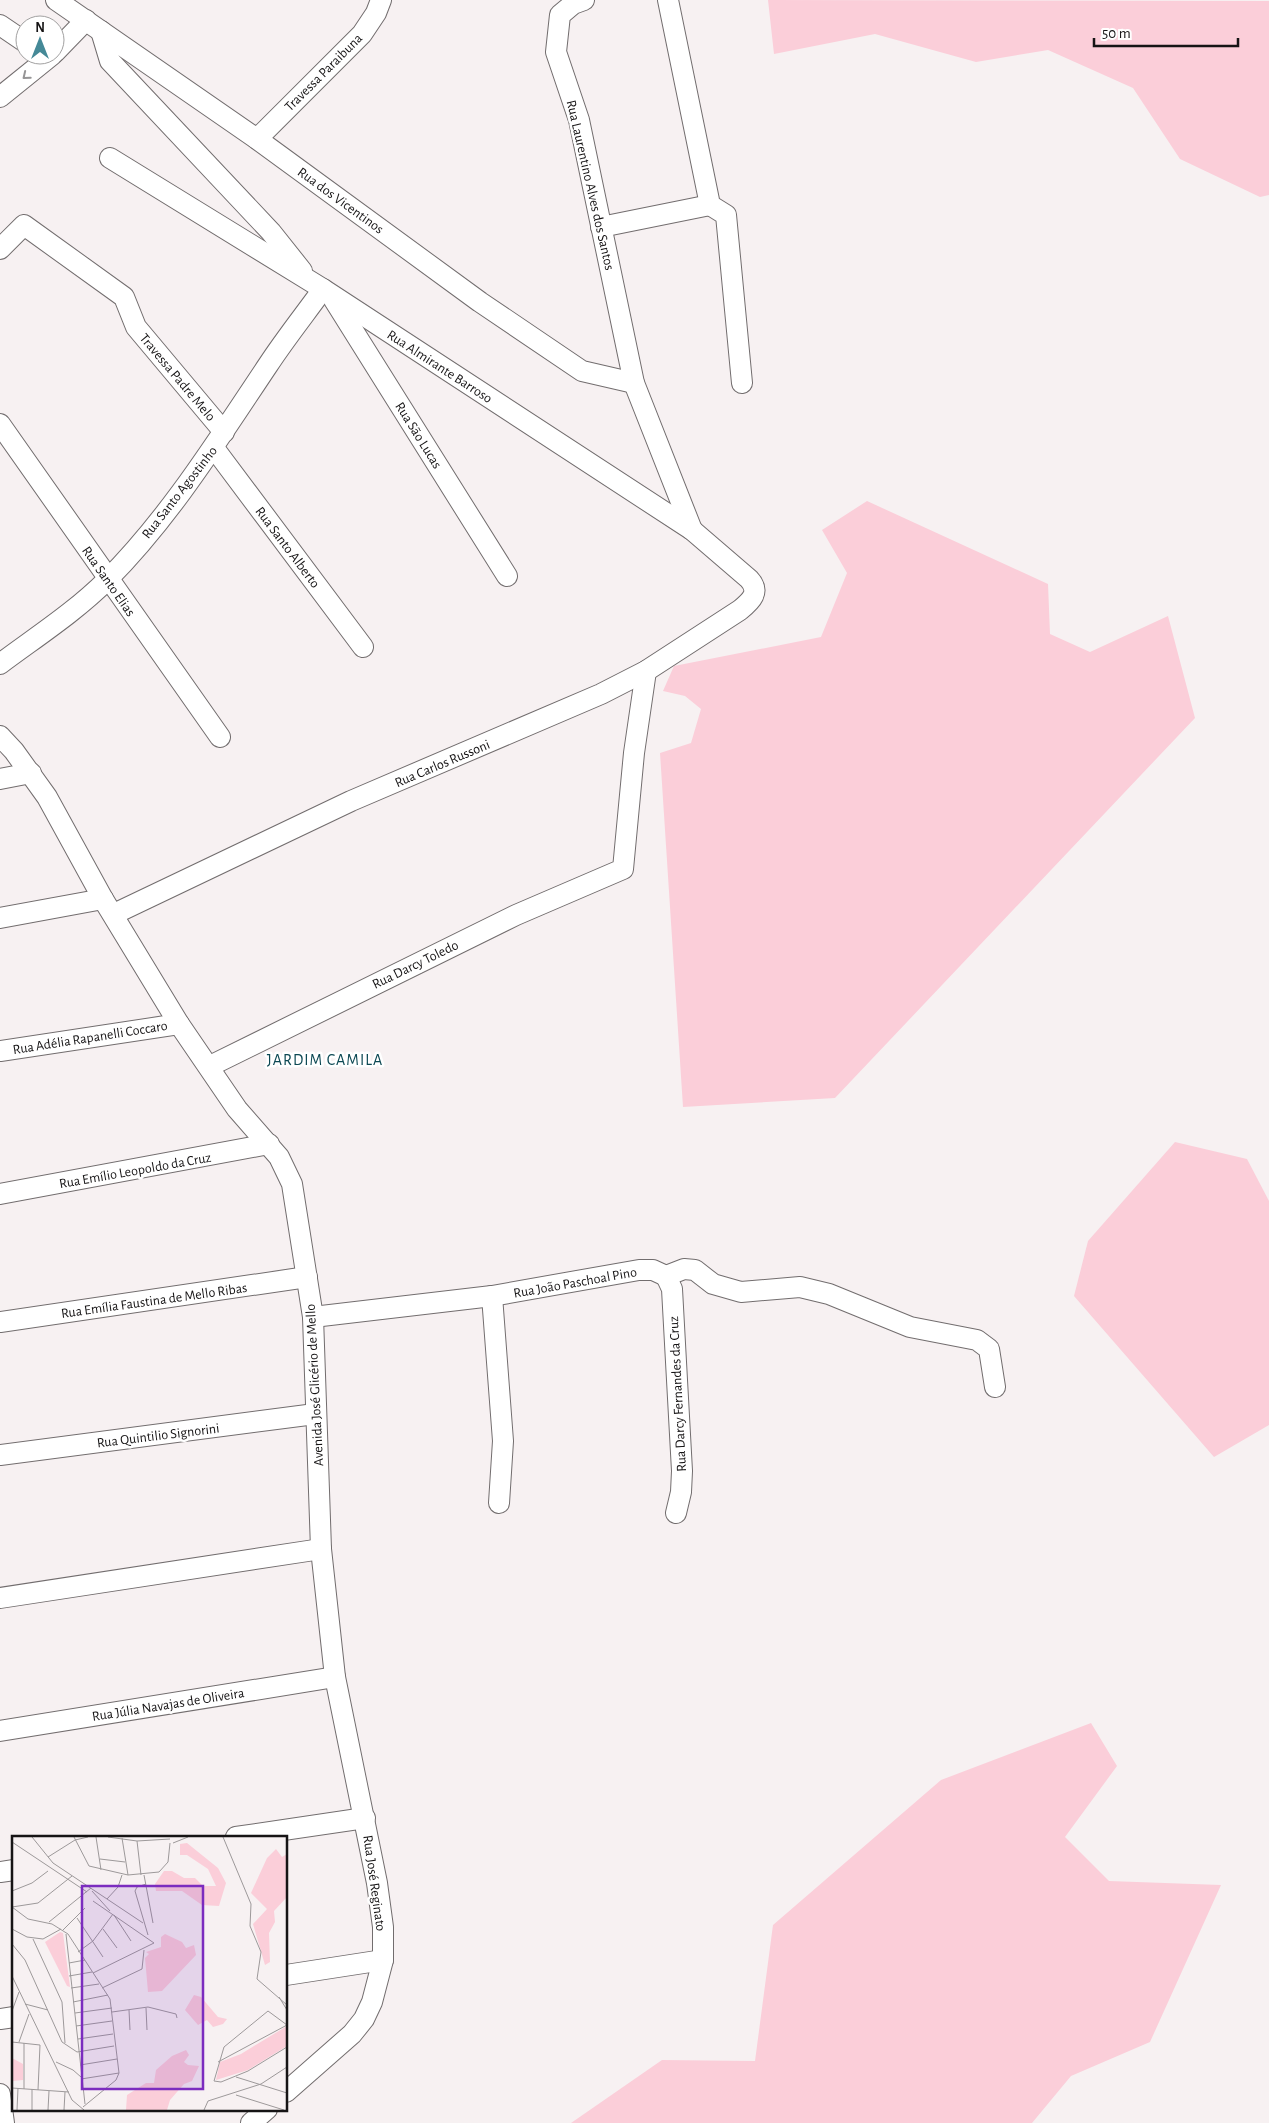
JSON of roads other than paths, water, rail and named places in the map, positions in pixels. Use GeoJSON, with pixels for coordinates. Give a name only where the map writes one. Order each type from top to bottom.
{"type":"FeatureCollection","features":[{"type":"Feature","properties":{"kind":"street","name":"Rua dos Vicentinos"},"geometry":{"type":"LineString","coordinates":[[56,0],[257,139],[480,302],[582,371],[634,383]]}},
{"type":"Feature","properties":{"kind":"street","name":"Travessa Paraibuna"},"geometry":{"type":"LineString","coordinates":[[257,139],[362,34],[376,13],[381,0]]}},
{"type":"Feature","properties":{"kind":"street","name":"Rua Laurentino Alves dos Santos"},"geometry":{"type":"LineString","coordinates":[[584,0],[573,4],[560,15],[556,52],[579,120],[634,383],[692,530]]}},
{"type":"Feature","properties":{"kind":"street"},"geometry":{"type":"LineString","coordinates":[[668,0],[710,204],[726,215],[742,382]]}},
{"type":"Feature","properties":{"kind":"street"},"geometry":{"type":"LineString","coordinates":[[0,25],[15,35]]}},
{"type":"Feature","properties":{"kind":"street"},"geometry":{"type":"LineString","coordinates":[[65,45],[94,25],[110,61],[271,232],[321,288]]}},
{"type":"Feature","properties":{"kind":"street"},"geometry":{"type":"LineString","coordinates":[[0,98],[39,65]]}},
{"type":"Feature","properties":{"kind":"street","name":"Rua Almirante Barroso"},"geometry":{"type":"LineString","coordinates":[[110,158],[321,288],[692,530],[749,579],[754,584],[755,591]]}},
{"type":"Feature","properties":{"kind":"street"},"geometry":{"type":"LineString","coordinates":[[601,227],[710,204]]}},
{"type":"Feature","properties":{"kind":"street","name":"Travessa Padre Melo"},"geometry":{"type":"LineString","coordinates":[[0,249],[24,225],[124,296],[136,327],[219,440]]}},
{"type":"Feature","properties":{"kind":"street","name":"Rua Santo Agostinho"},"geometry":{"type":"LineString","coordinates":[[0,664],[61,619],[107,579],[148,532],[219,440],[321,288]]}},
{"type":"Feature","properties":{"kind":"street","name":"Rua São Lucas"},"geometry":{"type":"LineString","coordinates":[[321,288],[507,576]]}},
{"type":"Feature","properties":{"kind":"street","name":"Rua Santo Elias"},"geometry":{"type":"LineString","coordinates":[[0,424],[107,579],[220,737]]}},
{"type":"Feature","properties":{"kind":"street","name":"Rua Santo Alberto"},"geometry":{"type":"LineString","coordinates":[[219,440],[363,646]]}},
{"type":"Feature","properties":{"kind":"street","name":"Rua Carlos Russoni"},"geometry":{"type":"LineString","coordinates":[[0,918],[109,906],[601,694],[646,670],[740,610],[750,602],[755,591]]}},
{"type":"Feature","properties":{"kind":"street","name":"Rua Darcy Toledo"},"geometry":{"type":"LineString","coordinates":[[210,1066],[516,915],[623,869],[634,753],[646,670]]}},
{"type":"Feature","properties":{"kind":"street","name":"Avenida José Glicério de Mello"},"geometry":{"type":"LineString","coordinates":[[0,736],[14,751],[48,797],[109,906],[179,1024],[210,1066],[237,1109],[279,1157],[292,1184],[313,1317],[321,1549],[335,1677],[365,1818]]}},
{"type":"Feature","properties":{"kind":"street"},"geometry":{"type":"LineString","coordinates":[[0,779],[31,773]]}},
{"type":"Feature","properties":{"kind":"street","name":"Rua Adélia Rapanelli Coccaro"},"geometry":{"type":"LineString","coordinates":[[0,1051],[179,1024]]}},
{"type":"Feature","properties":{"kind":"street","name":"Rua Emílio Leopoldo da Cruz"},"geometry":{"type":"LineString","coordinates":[[0,1194],[269,1144]]}},
{"type":"Feature","properties":{"kind":"street","name":"Rua João Paschoal Pino"},"geometry":{"type":"LineString","coordinates":[[313,1317],[492,1296],[639,1270],[653,1270],[666,1276],[684,1269],[694,1270],[713,1284],[741,1292],[800,1287],[829,1294],[910,1327],[977,1340],[989,1349],[995,1387]]}},
{"type":"Feature","properties":{"kind":"street","name":"Rua Darcy Fernandes da Cruz"},"geometry":{"type":"LineString","coordinates":[[666,1276],[672,1289],[682,1471],[681,1492],[676,1513]]}},
{"type":"Feature","properties":{"kind":"street","name":"Rua Emília Faustina de Mello Ribas"},"geometry":{"type":"LineString","coordinates":[[0,1322],[307,1277]]}},
{"type":"Feature","properties":{"kind":"street"},"geometry":{"type":"LineString","coordinates":[[492,1296],[503,1441],[500,1503]]}},
{"type":"Feature","properties":{"kind":"street","name":"Rua Quintilio Signorini"},"geometry":{"type":"LineString","coordinates":[[0,1455],[315,1414]]}},
{"type":"Feature","properties":{"kind":"street"},"geometry":{"type":"LineString","coordinates":[[0,1598],[321,1549]]}},
{"type":"Feature","properties":{"kind":"street","name":"Rua Júlia Navajas de Oliveira"},"geometry":{"type":"LineString","coordinates":[[0,1731],[335,1677]]}},
{"type":"Feature","properties":{"kind":"street"},"geometry":{"type":"LineString","coordinates":[[243,1836],[365,1818]]}},
{"type":"Feature","properties":{"kind":"street","name":"Rua José Reginato"},"geometry":{"type":"LineString","coordinates":[[288,2090],[352,2034],[364,2019],[372,2002],[383,1960],[383,1927],[365,1818]]}},
{"type":"Feature","properties":{"kind":"street"},"geometry":{"type":"LineString","coordinates":[[288,1975],[383,1960]]}},
{"type":"Feature","properties":{"kind":"street"},"geometry":{"type":"LineString","coordinates":[[0,2094],[4,2123]]}},
{"type":"Feature","properties":{"kind":"street"},"geometry":{"type":"LineString","coordinates":[[251,2123],[266,2110]]}},
{"type":"Feature","properties":{"kind":"district","name":"JARDIM CAMILA"},"geometry":{"type":"Point","coordinates":[325,1059]}}]}
